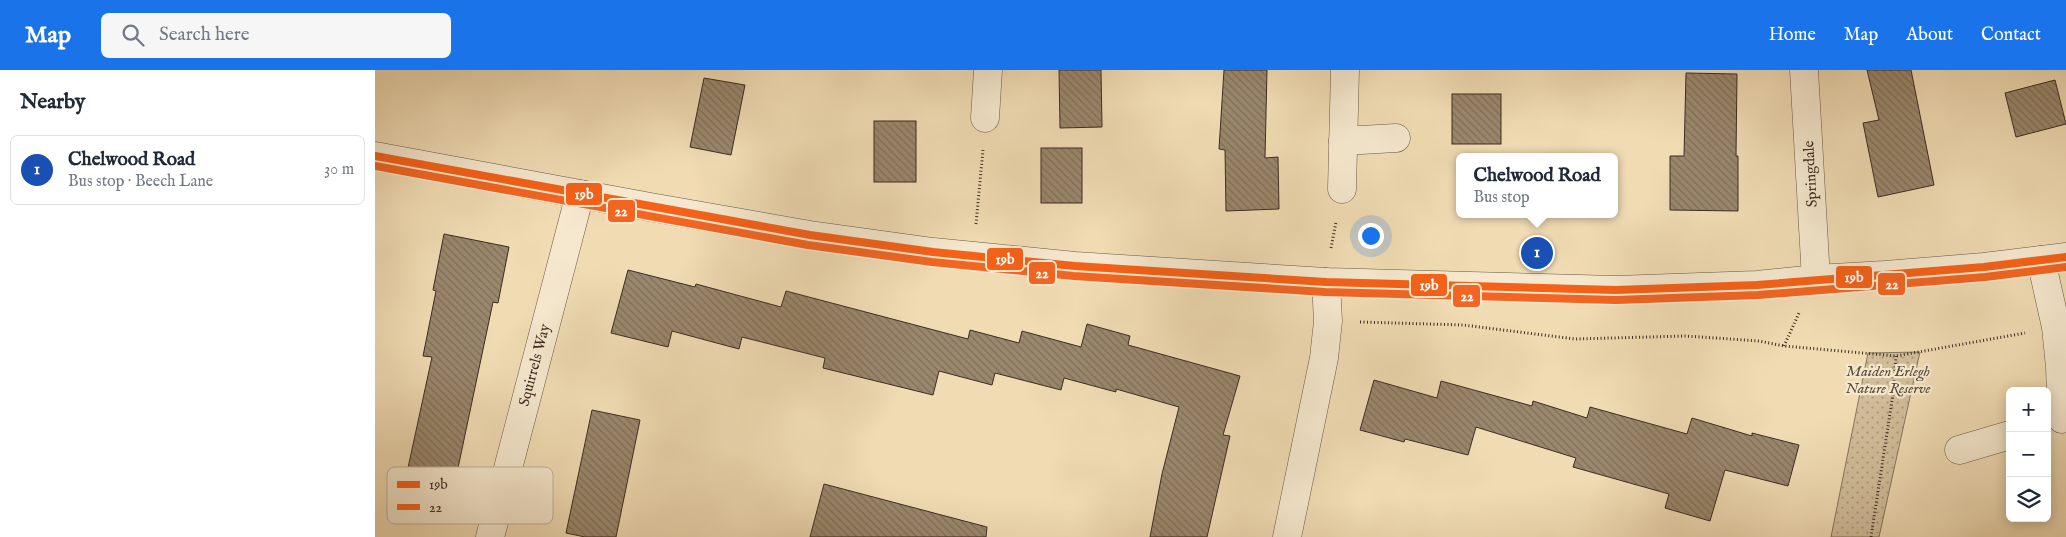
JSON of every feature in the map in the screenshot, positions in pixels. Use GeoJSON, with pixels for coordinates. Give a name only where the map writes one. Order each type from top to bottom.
{"type":"FeatureCollection","features":[{"type":"Feature","properties":{"kind":"street"},"geometry":{"type":"LineString","coordinates":[[985,118],[988,70]]}},
{"type":"Feature","properties":{"kind":"street"},"geometry":{"type":"LineString","coordinates":[[1342,189],[1345,70]]}},
{"type":"Feature","properties":{"kind":"street","name":"Springdale"},"geometry":{"type":"LineString","coordinates":[[1803,70],[1816,279]]}},
{"type":"Feature","properties":{"kind":"street"},"geometry":{"type":"LineString","coordinates":[[1343,141],[1396,138]]}},
{"type":"Feature","properties":{"kind":"street"},"geometry":{"type":"LineString","coordinates":[[375,156],[810,235],[974,257],[1075,266],[1326,282],[1616,290],[1757,284],[1984,267],[2054,258],[2056,327],[2060,367],[2058,420]]}},
{"type":"Feature","properties":{"kind":"street","name":"Squirrels Way"},"geometry":{"type":"LineString","coordinates":[[508,467],[580,194]]}},
{"type":"Feature","properties":{"kind":"street"},"geometry":{"type":"LineString","coordinates":[[1287,537],[1324,358],[1328,321],[1326,282]]}},
{"type":"Feature","properties":{"kind":"street"},"geometry":{"type":"LineString","coordinates":[[1959,450],[2006,436]]}},
{"type":"Feature","properties":{"kind":"street","name":"Squirrels Way"},"geometry":{"type":"LineString","coordinates":[[490,537],[493,524]]}},
{"type":"Feature","properties":{"kind":"path"},"geometry":{"type":"LineString","coordinates":[[974,257],[985,118]]}},
{"type":"Feature","properties":{"kind":"path"},"geometry":{"type":"LineString","coordinates":[[1359,322],[1463,325],[1575,339],[1686,336],[1759,341],[1784,346],[1896,356],[2056,327]]}},
{"type":"Feature","properties":{"kind":"path"},"geometry":{"type":"LineString","coordinates":[[1871,537],[1893,394],[1896,356]]}},
{"type":"Feature","properties":{"kind":"green space","name":"Maiden Erlegh Nature Reserve"},"geometry":{"type":"Polygon","coordinates":[[[1920,352],[1879,537],[1831,537],[1868,353],[1920,352]]]}},
{"type":"Feature","properties":{"kind":"building"},"geometry":{"type":"Polygon","coordinates":[[[1059,70],[1101,70],[1102,127],[1060,128],[1059,70]]]}},
{"type":"Feature","properties":{"kind":"building"},"geometry":{"type":"Polygon","coordinates":[[[1224,70],[1267,70],[1265,158],[1278,157],[1279,209],[1226,211],[1225,150],[1219,149],[1224,70]]]}},
{"type":"Feature","properties":{"kind":"building"},"geometry":{"type":"Polygon","coordinates":[[[1867,70],[1911,70],[1934,185],[1878,197],[1863,123],[1879,120],[1867,70]]]}},
{"type":"Feature","properties":{"kind":"building"},"geometry":{"type":"Polygon","coordinates":[[[1686,73],[1737,74],[1736,156],[1738,156],[1738,211],[1670,210],[1670,156],[1684,156],[1686,73]]]}},
{"type":"Feature","properties":{"kind":"building"},"geometry":{"type":"Polygon","coordinates":[[[704,78],[745,85],[731,155],[690,147],[704,78]]]}},
{"type":"Feature","properties":{"kind":"building"},"geometry":{"type":"Polygon","coordinates":[[[2055,80],[2066,124],[2016,137],[2005,93],[2055,80]]]}},
{"type":"Feature","properties":{"kind":"building"},"geometry":{"type":"Polygon","coordinates":[[[1452,94],[1501,94],[1501,144],[1452,144],[1452,94]]]}},
{"type":"Feature","properties":{"kind":"building"},"geometry":{"type":"Polygon","coordinates":[[[874,121],[916,121],[916,182],[874,182],[874,121]]]}},
{"type":"Feature","properties":{"kind":"building"},"geometry":{"type":"Polygon","coordinates":[[[1041,148],[1082,148],[1082,203],[1041,203],[1041,148]]]}},
{"type":"Feature","properties":{"kind":"building"},"geometry":{"type":"Polygon","coordinates":[[[444,234],[509,247],[498,303],[493,302],[458,467],[408,467],[432,357],[423,356],[436,291],[433,290],[444,234]]]}},
{"type":"Feature","properties":{"kind":"building"},"geometry":{"type":"Polygon","coordinates":[[[628,270],[695,287],[696,284],[781,307],[786,291],[968,339],[970,330],[1019,343],[1022,331],[1081,347],[1087,324],[1130,336],[1128,345],[1240,376],[1223,435],[1230,436],[1207,537],[1150,537],[1162,474],[1179,407],[1116,389],[1116,392],[1064,378],[1061,390],[995,373],[992,385],[939,371],[933,395],[823,368],[825,358],[742,337],[739,349],[672,331],[668,347],[611,333],[628,270]]]}},
{"type":"Feature","properties":{"kind":"building"},"geometry":{"type":"Polygon","coordinates":[[[1374,380],[1437,398],[1441,381],[1532,406],[1533,401],[1587,418],[1590,407],[1687,434],[1692,418],[1752,436],[1752,433],[1799,445],[1788,486],[1725,470],[1710,521],[1665,508],[1669,494],[1573,467],[1576,458],[1476,427],[1468,455],[1405,439],[1404,442],[1360,430],[1374,380]]]}},
{"type":"Feature","properties":{"kind":"building"},"geometry":{"type":"Polygon","coordinates":[[[592,410],[640,420],[616,537],[585,537],[566,533],[592,410]]]}},
{"type":"Feature","properties":{"kind":"building"},"geometry":{"type":"Polygon","coordinates":[[[824,484],[987,527],[986,537],[810,537],[824,484]]]}},
{"type":"Feature","properties":{"kind":"transit line","name":"19b"},"geometry":{"type":"LineString","coordinates":[[375,156],[810,235],[933,252],[1075,266],[1326,282],[1616,290],[1757,285],[1984,267],[2066,257]]}},
{"type":"Feature","properties":{"kind":"transit line","name":"22"},"geometry":{"type":"LineString","coordinates":[[375,166],[808,245],[932,262],[1074,276],[1325,292],[1616,300],[1758,295],[1985,277],[2066,267]]}},
{"type":"Feature","properties":{"kind":"place","name":"Chelwood Road"},"geometry":{"type":"Point","coordinates":[1537,253]}}]}
